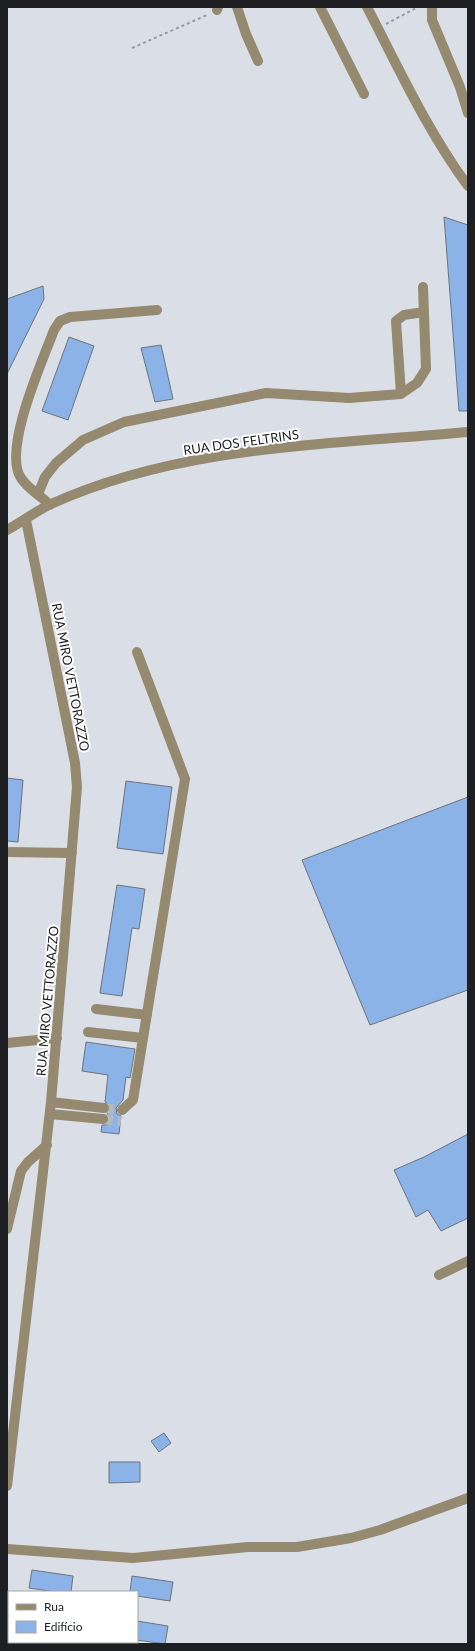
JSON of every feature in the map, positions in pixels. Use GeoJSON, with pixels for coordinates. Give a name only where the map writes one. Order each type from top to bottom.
{"type":"FeatureCollection","features":[{"type":"Feature","properties":{"kind":"street"},"geometry":{"type":"LineString","coordinates":[[237,7],[246,34],[258,61]]}},
{"type":"Feature","properties":{"kind":"street"},"geometry":{"type":"LineString","coordinates":[[320,7],[364,94]]}},
{"type":"Feature","properties":{"kind":"street"},"geometry":{"type":"LineString","coordinates":[[367,7],[452,165],[468,186]]}},
{"type":"Feature","properties":{"kind":"street"},"geometry":{"type":"LineString","coordinates":[[432,7],[432,20],[460,88],[468,113]]}},
{"type":"Feature","properties":{"kind":"street"},"geometry":{"type":"LineString","coordinates":[[38,494],[45,477],[56,463],[83,440],[124,422],[266,393],[350,398],[401,394],[417,383],[426,368],[423,287]]}},
{"type":"Feature","properties":{"kind":"street"},"geometry":{"type":"LineString","coordinates":[[50,505],[20,478],[15,465],[16,450],[27,399],[54,330],[60,321],[70,317],[157,310]]}},
{"type":"Feature","properties":{"kind":"street"},"geometry":{"type":"LineString","coordinates":[[401,394],[396,321],[404,315],[424,312]]}},
{"type":"Feature","properties":{"kind":"street","name":"RUA DOS FELTRINS"},"geometry":{"type":"LineString","coordinates":[[7,530],[50,505],[81,492],[147,471],[200,458],[319,444],[468,432]]}},
{"type":"Feature","properties":{"kind":"street","name":"RUA MIRO VETTORAZZO"},"geometry":{"type":"LineString","coordinates":[[7,1486],[50,1114],[77,787],[75,763],[26,520]]}},
{"type":"Feature","properties":{"kind":"street"},"geometry":{"type":"LineString","coordinates":[[122,1110],[133,1100],[185,779],[138,652]]}},
{"type":"Feature","properties":{"kind":"street"},"geometry":{"type":"LineString","coordinates":[[7,852],[72,853]]}},
{"type":"Feature","properties":{"kind":"street"},"geometry":{"type":"LineString","coordinates":[[96,1009],[147,1015]]}},
{"type":"Feature","properties":{"kind":"street"},"geometry":{"type":"LineString","coordinates":[[88,1032],[143,1038]]}},
{"type":"Feature","properties":{"kind":"street"},"geometry":{"type":"LineString","coordinates":[[7,1043],[57,1038]]}},
{"type":"Feature","properties":{"kind":"street"},"geometry":{"type":"LineString","coordinates":[[51,1102],[104,1108]]}},
{"type":"Feature","properties":{"kind":"street"},"geometry":{"type":"LineString","coordinates":[[50,1114],[103,1120]]}},
{"type":"Feature","properties":{"kind":"street"},"geometry":{"type":"LineString","coordinates":[[7,1229],[21,1171],[46,1145]]}},
{"type":"Feature","properties":{"kind":"street"},"geometry":{"type":"LineString","coordinates":[[439,1275],[468,1261]]}},
{"type":"Feature","properties":{"kind":"street"},"geometry":{"type":"LineString","coordinates":[[7,1549],[133,1558],[248,1547],[298,1547],[350,1538],[380,1530],[468,1498]]}},
{"type":"Feature","properties":{"kind":"path"},"geometry":{"type":"LineString","coordinates":[[378,28],[418,7]]}},
{"type":"Feature","properties":{"kind":"path"},"geometry":{"type":"LineString","coordinates":[[132,48],[218,9]]}},
{"type":"Feature","properties":{"kind":"building"},"geometry":{"type":"Polygon","coordinates":[[[444,217],[468,225],[468,411],[459,411],[444,217]]]}},
{"type":"Feature","properties":{"kind":"building"},"geometry":{"type":"Polygon","coordinates":[[[43,286],[44,299],[7,374],[7,299],[43,286]]]}},
{"type":"Feature","properties":{"kind":"building"},"geometry":{"type":"Polygon","coordinates":[[[69,337],[94,346],[68,420],[42,411],[69,337]]]}},
{"type":"Feature","properties":{"kind":"building"},"geometry":{"type":"Polygon","coordinates":[[[161,345],[173,399],[155,402],[141,348],[161,345]]]}},
{"type":"Feature","properties":{"kind":"building"},"geometry":{"type":"Polygon","coordinates":[[[7,778],[23,780],[18,842],[7,841],[7,778]]]}},
{"type":"Feature","properties":{"kind":"building"},"geometry":{"type":"Polygon","coordinates":[[[126,781],[172,787],[163,854],[117,848],[126,781]]]}},
{"type":"Feature","properties":{"kind":"building"},"geometry":{"type":"Polygon","coordinates":[[[468,797],[468,990],[370,1025],[302,860],[468,797]]]}},
{"type":"Feature","properties":{"kind":"building"},"geometry":{"type":"Polygon","coordinates":[[[117,885],[145,889],[139,929],[132,928],[122,996],[100,993],[117,885]]]}},
{"type":"Feature","properties":{"kind":"building"},"geometry":{"type":"Polygon","coordinates":[[[86,1042],[135,1049],[130,1078],[126,1077],[123,1100],[116,1108],[117,1114],[121,1116],[119,1134],[101,1132],[102,1125],[106,1125],[109,1120],[107,1114],[110,1106],[105,1102],[108,1075],[82,1071],[86,1042]]]}},
{"type":"Feature","properties":{"kind":"building"},"geometry":{"type":"Polygon","coordinates":[[[468,1134],[468,1218],[441,1231],[428,1210],[416,1217],[394,1170],[424,1157],[468,1134]]]}},
{"type":"Feature","properties":{"kind":"building"},"geometry":{"type":"Polygon","coordinates":[[[164,1433],[171,1443],[159,1452],[151,1441],[164,1433]]]}},
{"type":"Feature","properties":{"kind":"building"},"geometry":{"type":"Polygon","coordinates":[[[109,1462],[140,1462],[140,1482],[109,1483],[109,1462]]]}},
{"type":"Feature","properties":{"kind":"building"},"geometry":{"type":"Polygon","coordinates":[[[32,1570],[73,1576],[71,1591],[49,1591],[29,1588],[32,1570]]]}},
{"type":"Feature","properties":{"kind":"building"},"geometry":{"type":"Polygon","coordinates":[[[132,1576],[173,1582],[170,1601],[138,1596],[138,1591],[130,1591],[132,1576]]]}},
{"type":"Feature","properties":{"kind":"building"},"geometry":{"type":"Polygon","coordinates":[[[138,1621],[168,1626],[165,1644],[138,1640],[138,1621]]]}},
{"type":"Feature","properties":{"kind":"tunnel"},"geometry":{"type":"LineString","coordinates":[[104,1108],[122,1110]]}},
{"type":"Feature","properties":{"kind":"tunnel"},"geometry":{"type":"LineString","coordinates":[[103,1119],[121,1121]]}}]}
